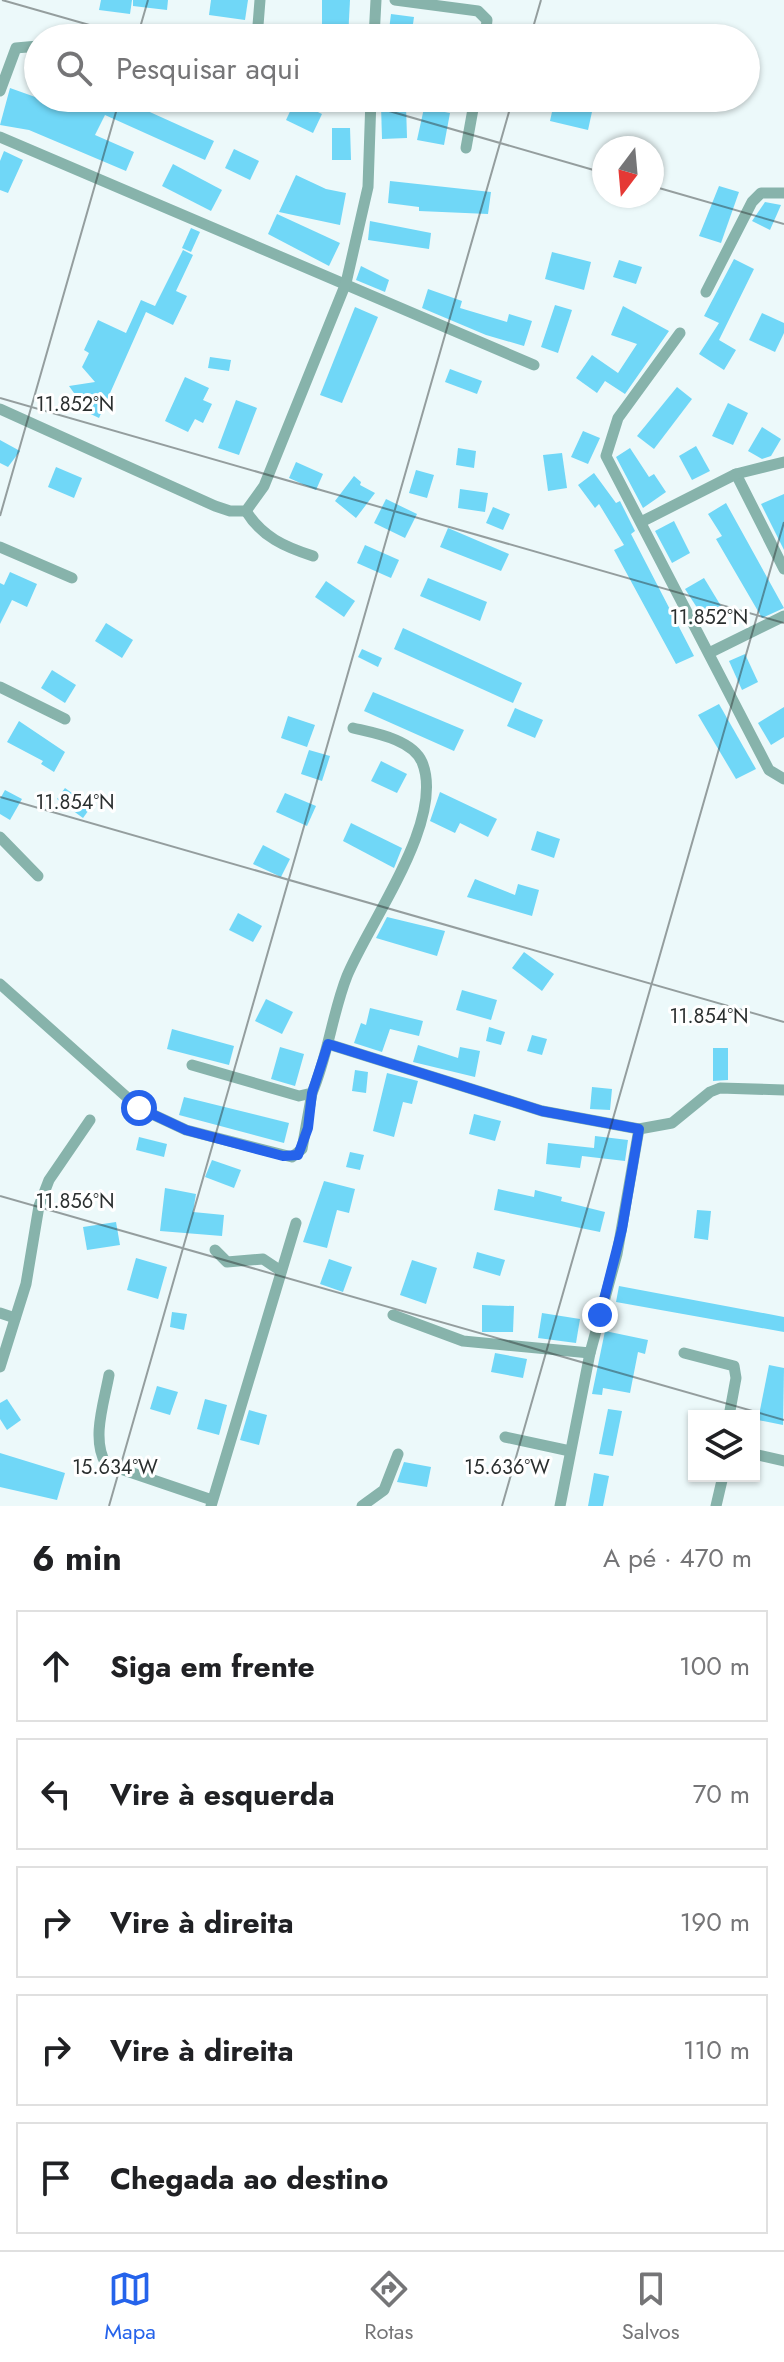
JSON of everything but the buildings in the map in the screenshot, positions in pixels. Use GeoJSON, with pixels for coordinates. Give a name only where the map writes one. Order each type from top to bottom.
{"type":"FeatureCollection","features":[{"type":"Feature","properties":{"kind":"street"},"geometry":{"type":"LineString","coordinates":[[258,24],[260,0]]}},
{"type":"Feature","properties":{"kind":"street"},"geometry":{"type":"LineString","coordinates":[[375,24],[376,0]]}},
{"type":"Feature","properties":{"kind":"street"},"geometry":{"type":"LineString","coordinates":[[395,0],[478,11],[487,20],[487,24]]}},
{"type":"Feature","properties":{"kind":"street"},"geometry":{"type":"LineString","coordinates":[[0,91],[16,48],[24,47]]}},
{"type":"Feature","properties":{"kind":"street"},"geometry":{"type":"LineString","coordinates":[[246,511],[264,486],[346,283],[368,187],[371,112]]}},
{"type":"Feature","properties":{"kind":"street"},"geometry":{"type":"LineString","coordinates":[[466,148],[472,112]]}},
{"type":"Feature","properties":{"kind":"street"},"geometry":{"type":"LineString","coordinates":[[0,137],[534,365]]}},
{"type":"Feature","properties":{"kind":"street"},"geometry":{"type":"LineString","coordinates":[[706,292],[752,202],[761,193],[784,193]]}},
{"type":"Feature","properties":{"kind":"street"},"geometry":{"type":"LineString","coordinates":[[680,333],[618,418],[607,443],[606,456],[769,770],[784,779]]}},
{"type":"Feature","properties":{"kind":"street"},"geometry":{"type":"LineString","coordinates":[[0,409],[215,506],[230,511],[246,511]]}},
{"type":"Feature","properties":{"kind":"street"},"geometry":{"type":"LineString","coordinates":[[641,522],[736,474],[784,462]]}},
{"type":"Feature","properties":{"kind":"street"},"geometry":{"type":"LineString","coordinates":[[736,474],[784,569]]}},
{"type":"Feature","properties":{"kind":"street"},"geometry":{"type":"LineString","coordinates":[[246,511],[255,526],[269,537],[313,556]]}},
{"type":"Feature","properties":{"kind":"street"},"geometry":{"type":"LineString","coordinates":[[0,547],[72,578]]}},
{"type":"Feature","properties":{"kind":"street"},"geometry":{"type":"LineString","coordinates":[[709,653],[784,616]]}},
{"type":"Feature","properties":{"kind":"street"},"geometry":{"type":"LineString","coordinates":[[0,687],[65,719]]}},
{"type":"Feature","properties":{"kind":"street"},"geometry":{"type":"LineString","coordinates":[[0,984],[139,1108],[186,1130],[292,1157],[302,1149],[312,1093],[352,965],[416,839],[426,789],[420,757],[407,746],[353,728]]}},
{"type":"Feature","properties":{"kind":"street"},"geometry":{"type":"LineString","coordinates":[[0,837],[38,876]]}},
{"type":"Feature","properties":{"kind":"street"},"geometry":{"type":"LineString","coordinates":[[328,1044],[542,1111],[639,1129],[672,1123],[710,1092],[720,1088],[784,1090]]}},
{"type":"Feature","properties":{"kind":"street"},"geometry":{"type":"LineString","coordinates":[[192,1065],[299,1096],[312,1093]]}},
{"type":"Feature","properties":{"kind":"street"},"geometry":{"type":"LineString","coordinates":[[0,1367],[32,1256],[39,1206],[49,1180],[90,1120]]}},
{"type":"Feature","properties":{"kind":"street"},"geometry":{"type":"LineString","coordinates":[[560,1506],[590,1353],[617,1254],[639,1129]]}},
{"type":"Feature","properties":{"kind":"street"},"geometry":{"type":"LineString","coordinates":[[109,1375],[99,1438],[99,1452],[106,1464],[211,1503],[296,1223]]}},
{"type":"Feature","properties":{"kind":"street"},"geometry":{"type":"LineString","coordinates":[[215,1250],[227,1262],[263,1259],[281,1271]]}},
{"type":"Feature","properties":{"kind":"street"},"geometry":{"type":"LineString","coordinates":[[0,1313],[15,1318]]}},
{"type":"Feature","properties":{"kind":"street"},"geometry":{"type":"LineString","coordinates":[[393,1315],[463,1341],[590,1353]]}},
{"type":"Feature","properties":{"kind":"street"},"geometry":{"type":"LineString","coordinates":[[684,1353],[734,1366],[736,1378],[730,1410]]}},
{"type":"Feature","properties":{"kind":"street"},"geometry":{"type":"LineString","coordinates":[[505,1437],[570,1451]]}},
{"type":"Feature","properties":{"kind":"street"},"geometry":{"type":"LineString","coordinates":[[362,1506],[384,1490],[398,1454]]}},
{"type":"Feature","properties":{"kind":"street"},"geometry":{"type":"LineString","coordinates":[[760,1455],[784,1461]]}},
{"type":"Feature","properties":{"kind":"street"},"geometry":{"type":"LineString","coordinates":[[716,1506],[722,1482]]}},
{"type":"Feature","properties":{"kind":"route"},"geometry":{"type":"LineString","coordinates":[[139,1108],[186,1130],[283,1156],[298,1155],[308,1128],[312,1093],[328,1044],[542,1111],[639,1129],[622,1229],[600,1315]]}}]}
